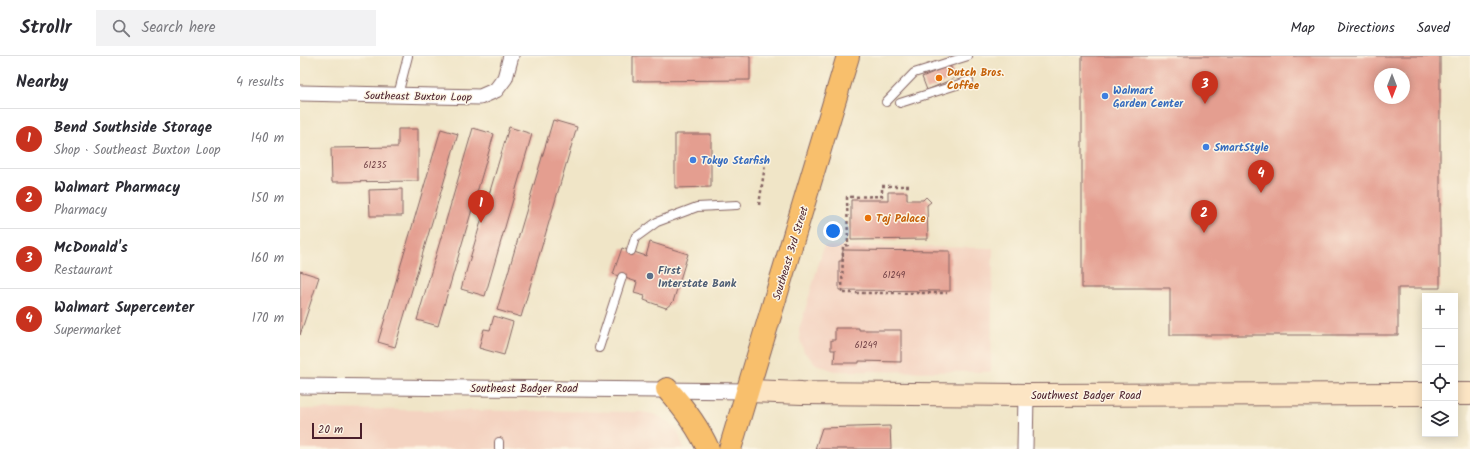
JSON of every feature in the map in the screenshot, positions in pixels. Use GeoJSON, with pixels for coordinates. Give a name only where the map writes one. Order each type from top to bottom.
{"type":"FeatureCollection","features":[{"type":"Feature","properties":{"kind":"main road","name":"Southeast 3rd Street"},"geometry":{"type":"LineString","coordinates":[[730,449],[848,56]]}},
{"type":"Feature","properties":{"kind":"main road"},"geometry":{"type":"LineString","coordinates":[[668,389],[690,416],[708,449]]}},
{"type":"Feature","properties":{"kind":"street","name":"Southeast Buxton Loop"},"geometry":{"type":"LineString","coordinates":[[300,93],[480,97],[496,90],[505,78],[511,56]]}},
{"type":"Feature","properties":{"kind":"street","name":"Southeast Badger Road"},"geometry":{"type":"LineString","coordinates":[[300,386],[748,391]]}},
{"type":"Feature","properties":{"kind":"street","name":"Southwest Badger Road"},"geometry":{"type":"LineString","coordinates":[[748,391],[802,393],[1026,395],[1422,394]]}},
{"type":"Feature","properties":{"kind":"street"},"geometry":{"type":"LineString","coordinates":[[1458,394],[1470,394]]}},
{"type":"Feature","properties":{"kind":"street"},"geometry":{"type":"LineString","coordinates":[[1025,449],[1026,395]]}},
{"type":"Feature","properties":{"kind":"lane"},"geometry":{"type":"LineString","coordinates":[[398,95],[408,56]]}},
{"type":"Feature","properties":{"kind":"lane"},"geometry":{"type":"LineString","coordinates":[[886,102],[914,73],[968,56]]}},
{"type":"Feature","properties":{"kind":"lane"},"geometry":{"type":"LineString","coordinates":[[900,102],[969,81]]}},
{"type":"Feature","properties":{"kind":"lane"},"geometry":{"type":"LineString","coordinates":[[631,251],[635,238],[657,222],[697,208],[737,205]]}},
{"type":"Feature","properties":{"kind":"lane"},"geometry":{"type":"LineString","coordinates":[[599,348],[622,277]]}},
{"type":"Feature","properties":{"kind":"path"},"geometry":{"type":"LineString","coordinates":[[759,205],[765,165]]}},
{"type":"Feature","properties":{"kind":"path"},"geometry":{"type":"LineString","coordinates":[[909,186],[882,186],[882,196],[847,197],[848,245],[843,246],[842,292],[947,293]]}},
{"type":"Feature","properties":{"kind":"shaded area"},"geometry":{"type":"Polygon","coordinates":[[[824,246],[993,248],[991,372],[834,371],[816,364],[804,352],[799,330],[824,246]]]}},
{"type":"Feature","properties":{"kind":"shaded area"},"geometry":{"type":"Polygon","coordinates":[[[300,409],[641,412],[653,414],[672,425],[678,432],[684,449],[300,449],[300,409]]]}},
{"type":"Feature","properties":{"kind":"building"},"geometry":{"type":"Polygon","coordinates":[[[633,56],[750,56],[750,80],[633,81],[633,56]]]}},
{"type":"Feature","properties":{"kind":"building"},"geometry":{"type":"Polygon","coordinates":[[[1082,56],[1440,56],[1440,288],[1398,288],[1398,335],[1170,335],[1170,288],[1082,288],[1082,56]]]}},
{"type":"Feature","properties":{"kind":"building","name":"Dutch Bros. Coffee"},"geometry":{"type":"Polygon","coordinates":[[[950,65],[955,78],[927,90],[922,77],[950,65]]]}},
{"type":"Feature","properties":{"kind":"building"},"geometry":{"type":"Polygon","coordinates":[[[553,120],[577,127],[521,317],[497,310],[553,120]]]}},
{"type":"Feature","properties":{"kind":"building"},"geometry":{"type":"Polygon","coordinates":[[[509,127],[532,134],[485,296],[461,289],[509,127]]]}},
{"type":"Feature","properties":{"kind":"building"},"geometry":{"type":"Polygon","coordinates":[[[473,128],[494,134],[438,326],[417,320],[473,128]]]}},
{"type":"Feature","properties":{"kind":"building"},"geometry":{"type":"Polygon","coordinates":[[[398,129],[418,129],[418,181],[332,182],[331,148],[398,147],[398,129]]]}},
{"type":"Feature","properties":{"kind":"building"},"geometry":{"type":"Polygon","coordinates":[[[441,129],[458,134],[395,347],[378,342],[441,129]]]}},
{"type":"Feature","properties":{"kind":"building","name":"Tokyo Starfish"},"geometry":{"type":"Polygon","coordinates":[[[675,134],[711,134],[711,187],[675,188],[675,134]]]}},
{"type":"Feature","properties":{"kind":"building"},"geometry":{"type":"Polygon","coordinates":[[[402,189],[402,216],[370,216],[369,190],[402,189]]]}},
{"type":"Feature","properties":{"kind":"building"},"geometry":{"type":"Polygon","coordinates":[[[888,192],[907,192],[907,200],[923,200],[926,197],[931,202],[927,205],[928,239],[851,240],[851,200],[888,200],[888,192]]]}},
{"type":"Feature","properties":{"kind":"building","name":"First Interstate Bank"},"geometry":{"type":"Polygon","coordinates":[[[650,242],[688,254],[673,302],[666,308],[644,300],[645,296],[634,293],[637,282],[613,274],[622,248],[646,256],[650,242]]]}},
{"type":"Feature","properties":{"kind":"building"},"geometry":{"type":"Polygon","coordinates":[[[843,250],[950,251],[950,291],[839,290],[839,261],[842,261],[843,250]]]}},
{"type":"Feature","properties":{"kind":"building"},"geometry":{"type":"Polygon","coordinates":[[[300,271],[319,277],[300,335],[300,271]]]}},
{"type":"Feature","properties":{"kind":"building"},"geometry":{"type":"Polygon","coordinates":[[[494,316],[513,322],[504,355],[479,348],[484,329],[490,330],[494,316]]]}},
{"type":"Feature","properties":{"kind":"building"},"geometry":{"type":"Polygon","coordinates":[[[835,328],[859,328],[859,330],[901,330],[901,362],[859,361],[859,363],[834,363],[835,350],[831,350],[831,340],[835,340],[835,328]]]}},
{"type":"Feature","properties":{"kind":"building"},"geometry":{"type":"Polygon","coordinates":[[[890,426],[891,449],[815,449],[822,428],[890,426]]]}},
{"type":"Feature","properties":{"kind":"place","name":"Dutch Bros. Coffee"},"geometry":{"type":"Point","coordinates":[939,78]}},
{"type":"Feature","properties":{"kind":"place","name":"Walmart Garden Center"},"geometry":{"type":"Point","coordinates":[1105,96]}},
{"type":"Feature","properties":{"kind":"place","name":"McDonald's"},"geometry":{"type":"Point","coordinates":[1205,104]}},
{"type":"Feature","properties":{"kind":"place","name":"SmartStyle"},"geometry":{"type":"Point","coordinates":[1206,147]}},
{"type":"Feature","properties":{"kind":"place","name":"Tokyo Starfish"},"geometry":{"type":"Point","coordinates":[693,160]}},
{"type":"Feature","properties":{"kind":"place","name":"Walmart Supercenter"},"geometry":{"type":"Point","coordinates":[1261,193]}},
{"type":"Feature","properties":{"kind":"place","name":"Taj Palace"},"geometry":{"type":"Point","coordinates":[868,218]}},
{"type":"Feature","properties":{"kind":"place","name":"Bend Southside Storage"},"geometry":{"type":"Point","coordinates":[481,223]}},
{"type":"Feature","properties":{"kind":"place","name":"Walmart Pharmacy"},"geometry":{"type":"Point","coordinates":[1204,233]}},
{"type":"Feature","properties":{"kind":"place","name":"First Interstate Bank"},"geometry":{"type":"Point","coordinates":[650,276]}}]}
